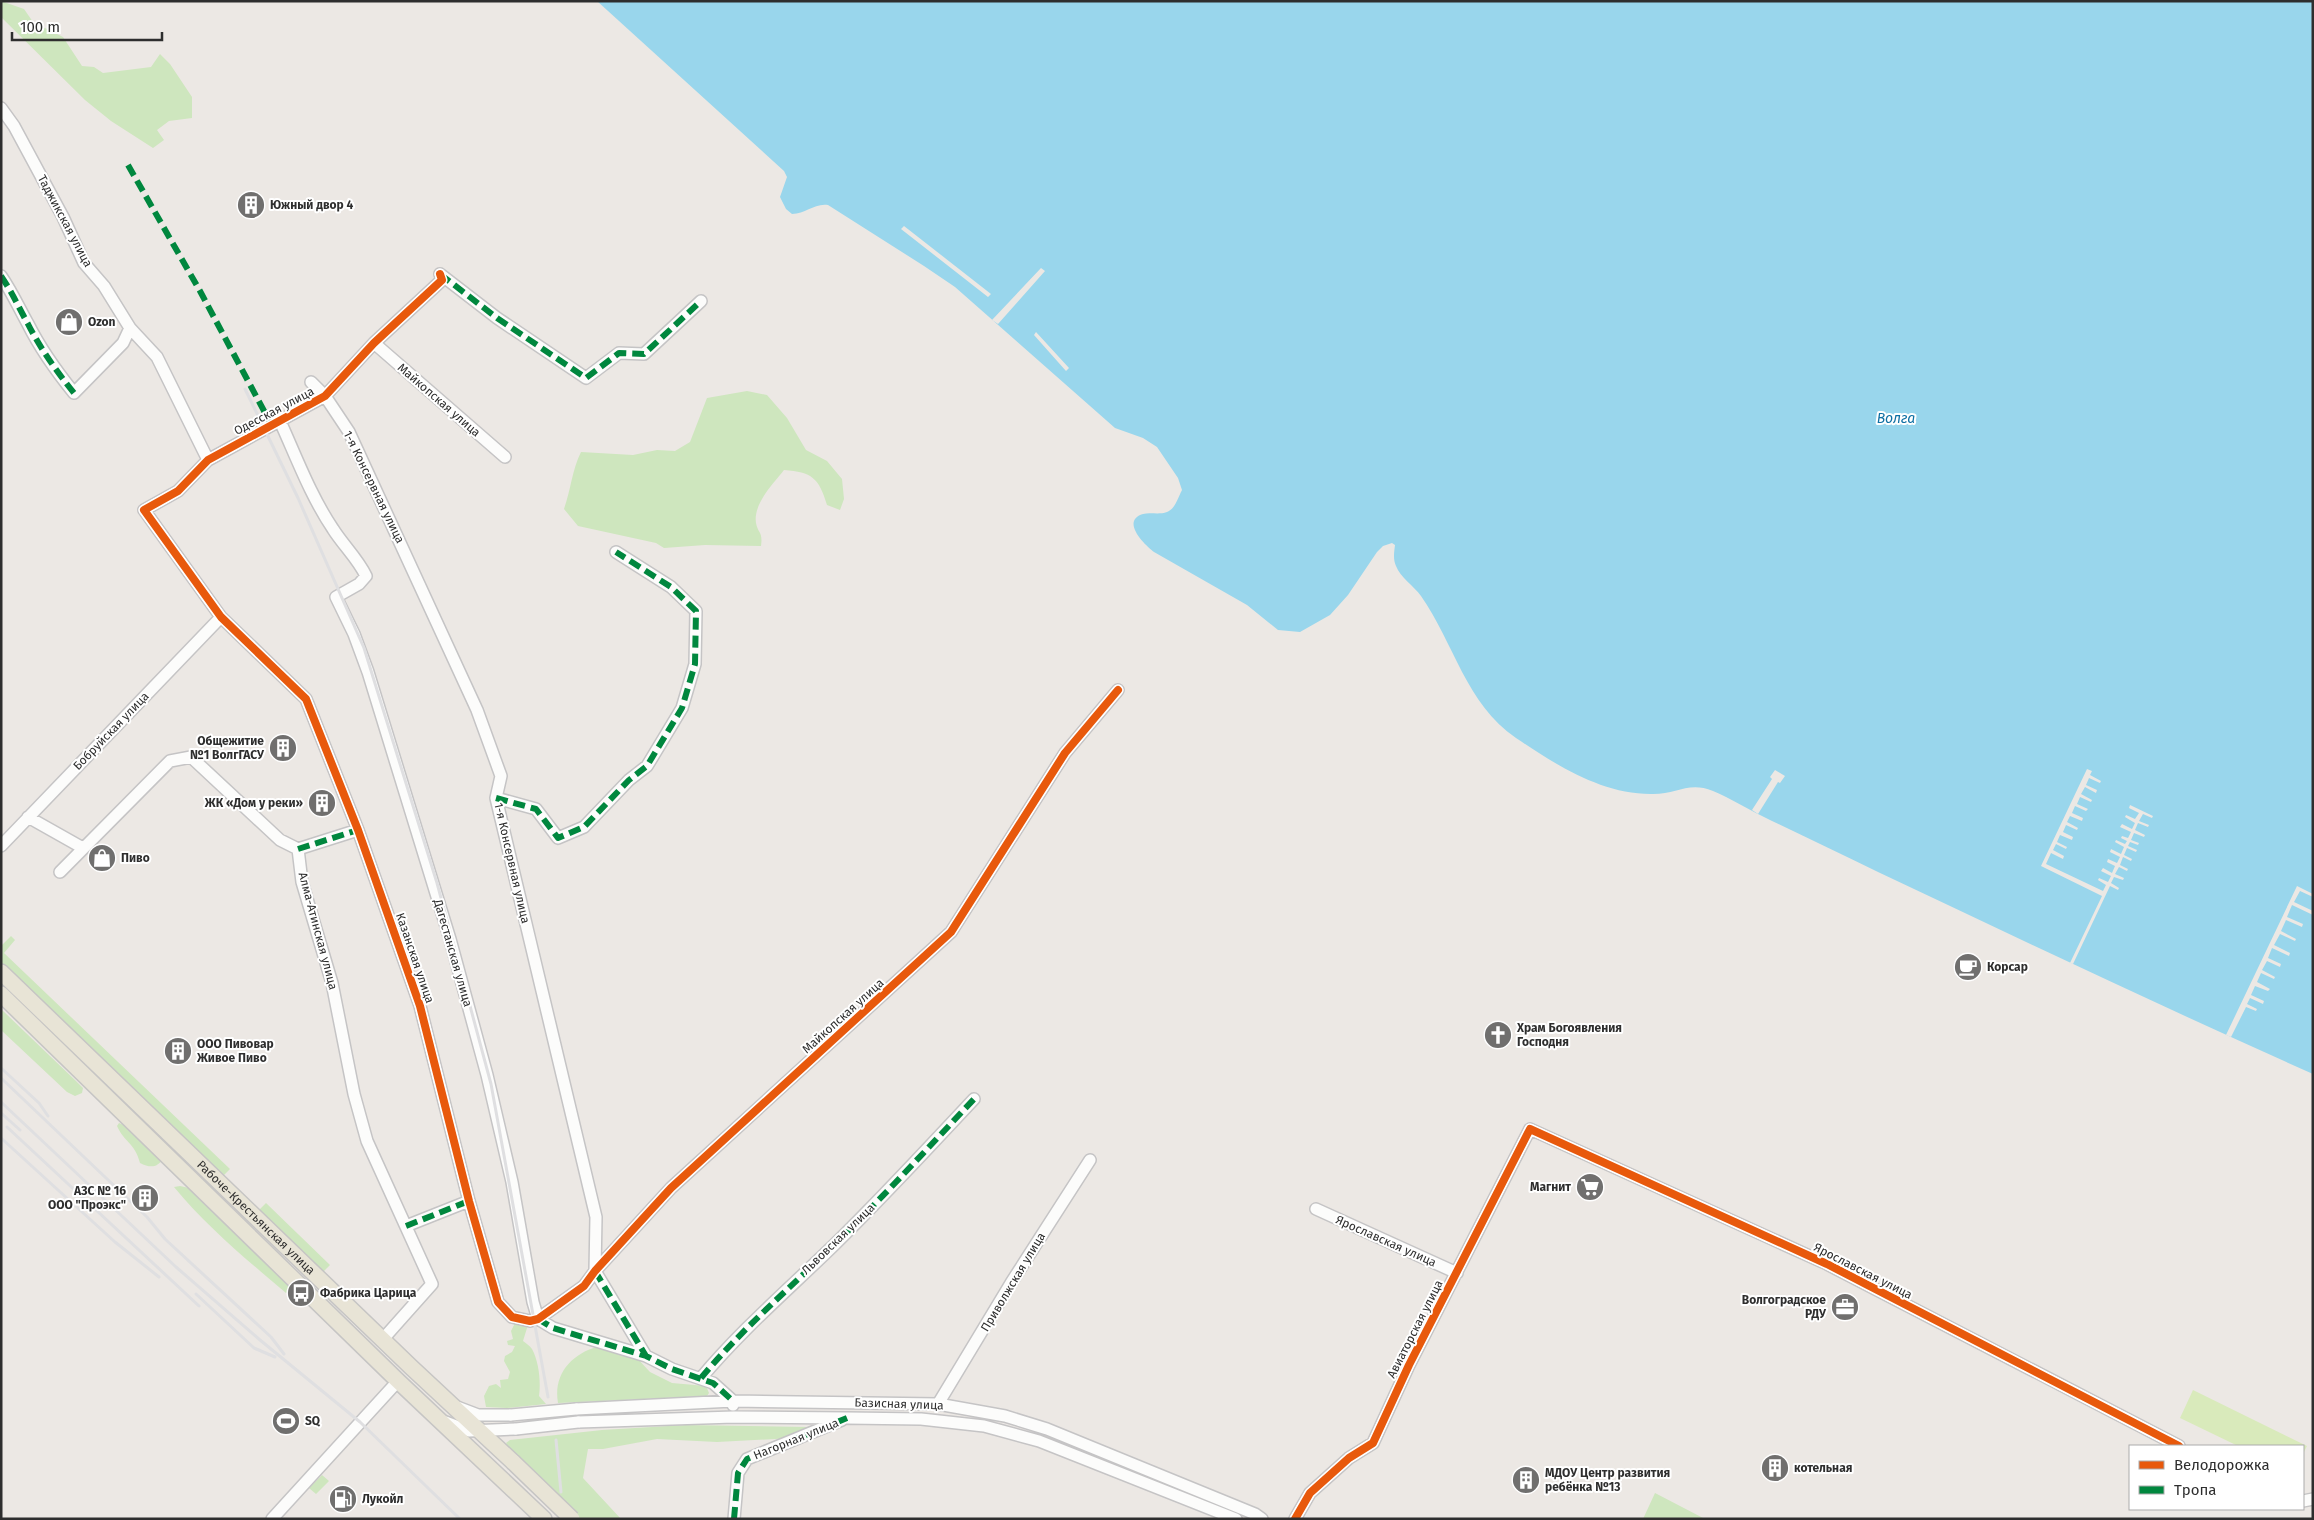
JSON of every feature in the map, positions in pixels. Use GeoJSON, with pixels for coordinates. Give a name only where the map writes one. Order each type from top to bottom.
{"type":"FeatureCollection","features":[{"type":"Feature","properties":{"kind":"main road","name":"Рабоче-Крестьянская улица"},"geometry":{"type":"LineString","coordinates":[[1,972],[449,1403],[471,1428],[498,1474],[544,1519]]}},
{"type":"Feature","properties":{"kind":"main road","name":"Рабоче-Крестьянская улица"},"geometry":{"type":"LineString","coordinates":[[1,994],[398,1381],[440,1419],[471,1428],[498,1448],[572,1519]]}},
{"type":"Feature","properties":{"kind":"street","name":"Таджикская улица"},"geometry":{"type":"LineString","coordinates":[[1,108],[14,126],[84,263],[104,286],[130,328],[157,357],[208,460]]}},
{"type":"Feature","properties":{"kind":"street","name":"Одесская улица"},"geometry":{"type":"LineString","coordinates":[[220,617],[144,510],[178,491],[208,460],[324,396],[374,343],[442,280],[440,274],[497,318],[586,378],[620,353],[644,354],[701,301]]}},
{"type":"Feature","properties":{"kind":"street"},"geometry":{"type":"LineString","coordinates":[[1,276],[58,374],[74,393],[123,343],[130,328]]}},
{"type":"Feature","properties":{"kind":"street","name":"Майкопская улица"},"geometry":{"type":"LineString","coordinates":[[374,343],[504,457]]}},
{"type":"Feature","properties":{"kind":"street","name":"1-я Консервная улица"},"geometry":{"type":"LineString","coordinates":[[311,382],[324,396],[349,432],[477,710],[501,776],[496,798],[596,1217],[595,1271]]}},
{"type":"Feature","properties":{"kind":"street","name":"Дагестанская улица"},"geometry":{"type":"LineString","coordinates":[[279,420],[311,491],[333,529],[366,576],[359,584],[336,597],[354,634],[368,672],[450,939],[504,1146],[533,1302],[538,1319]]}},
{"type":"Feature","properties":{"kind":"street"},"geometry":{"type":"LineString","coordinates":[[496,798],[536,809],[558,838],[584,827],[629,780],[646,766],[682,708],[695,664],[696,611],[671,587],[616,552]]}},
{"type":"Feature","properties":{"kind":"street","name":"Бобруйская улица"},"geometry":{"type":"LineString","coordinates":[[1,846],[220,617]]}},
{"type":"Feature","properties":{"kind":"street","name":"Казанская улица"},"geometry":{"type":"LineString","coordinates":[[220,617],[306,699],[358,830],[420,1006],[468,1201],[498,1302],[512,1317],[530,1321],[538,1319]]}},
{"type":"Feature","properties":{"kind":"street","name":"Майкопская улица"},"geometry":{"type":"LineString","coordinates":[[538,1319],[584,1286],[595,1271],[671,1188],[951,932],[1065,754],[1118,690]]}},
{"type":"Feature","properties":{"kind":"street"},"geometry":{"type":"LineString","coordinates":[[60,872],[170,761],[191,757],[280,840],[298,849],[358,830]]}},
{"type":"Feature","properties":{"kind":"street"},"geometry":{"type":"LineString","coordinates":[[28,817],[83,848]]}},
{"type":"Feature","properties":{"kind":"street","name":"Алма-Атинская улица"},"geometry":{"type":"LineString","coordinates":[[298,849],[302,882],[332,983],[354,1094],[366,1141],[432,1284],[383,1339]]}},
{"type":"Feature","properties":{"kind":"street","name":"Львовская улица"},"geometry":{"type":"LineString","coordinates":[[701,1378],[730,1343],[835,1244],[907,1172],[974,1099]]}},
{"type":"Feature","properties":{"kind":"street","name":"Авиаторская улица"},"geometry":{"type":"LineString","coordinates":[[1296,1519],[1310,1493],[1349,1458],[1373,1443],[1409,1365],[1530,1129]]}},
{"type":"Feature","properties":{"kind":"street","name":"Ярославская улица"},"geometry":{"type":"LineString","coordinates":[[1530,1129],[1827,1264],[2177,1445]]}},
{"type":"Feature","properties":{"kind":"street","name":"Приволжская улица"},"geometry":{"type":"LineString","coordinates":[[938,1404],[1011,1283],[1090,1160]]}},
{"type":"Feature","properties":{"kind":"street"},"geometry":{"type":"LineString","coordinates":[[406,1226],[468,1201]]}},
{"type":"Feature","properties":{"kind":"street","name":"Ярославская улица"},"geometry":{"type":"LineString","coordinates":[[1316,1209],[1457,1273]]}},
{"type":"Feature","properties":{"kind":"street"},"geometry":{"type":"LineString","coordinates":[[595,1271],[646,1356]]}},
{"type":"Feature","properties":{"kind":"street"},"geometry":{"type":"LineString","coordinates":[[538,1319],[553,1328],[646,1356],[672,1369],[713,1383],[733,1401],[734,1416]]}},
{"type":"Feature","properties":{"kind":"street"},"geometry":{"type":"LineString","coordinates":[[272,1519],[398,1381]]}},
{"type":"Feature","properties":{"kind":"street","name":"Базисная улица"},"geometry":{"type":"LineString","coordinates":[[471,1428],[511,1415],[576,1409],[733,1401],[938,1404],[1005,1416],[1047,1429],[1254,1514],[1262,1519]]}},
{"type":"Feature","properties":{"kind":"street","name":"Базисная улица"},"geometry":{"type":"LineString","coordinates":[[471,1428],[511,1430],[578,1422],[734,1416],[921,1419],[984,1426],[1039,1441],[1236,1519]]}},
{"type":"Feature","properties":{"kind":"street","name":"Нагорная улица"},"geometry":{"type":"LineString","coordinates":[[734,1519],[738,1473],[747,1459],[848,1418]]}},
{"type":"Feature","properties":{"kind":"street"},"geometry":{"type":"LineString","coordinates":[[498,1448],[499,1436],[511,1430]]}},
{"type":"Feature","properties":{"kind":"green space"},"geometry":{"type":"Polygon","coordinates":[[[1,1],[24,9],[33,22],[63,37],[82,66],[94,67],[103,73],[151,67],[160,54],[170,64],[192,97],[192,118],[169,121],[157,130],[164,140],[153,148],[111,121],[85,100],[1,17],[1,1]]]}},
{"type":"Feature","properties":{"kind":"green space"},"geometry":{"type":"Polygon","coordinates":[[[747,391],[767,395],[787,418],[806,450],[827,461],[842,479],[844,499],[840,510],[827,505],[821,488],[813,478],[794,471],[784,470],[765,495],[758,509],[756,523],[761,535],[761,546],[705,545],[664,548],[656,543],[578,526],[564,509],[581,452],[633,455],[657,450],[675,451],[690,442],[707,398],[747,391]]]}},
{"type":"Feature","properties":{"kind":"green space"},"geometry":{"type":"Polygon","coordinates":[[[11,936],[15,940],[4,953],[230,1169],[221,1178],[1,967],[1,946],[11,936]]]}},
{"type":"Feature","properties":{"kind":"green space"},"geometry":{"type":"Polygon","coordinates":[[[1,1009],[83,1088],[82,1093],[75,1096],[67,1092],[1,1030],[1,1009]]]}},
{"type":"Feature","properties":{"kind":"green space"},"geometry":{"type":"Polygon","coordinates":[[[119,1123],[126,1126],[163,1159],[161,1162],[153,1166],[140,1163],[135,1151],[117,1126],[119,1123]]]}},
{"type":"Feature","properties":{"kind":"green space"},"geometry":{"type":"Polygon","coordinates":[[[174,1187],[189,1188],[294,1285],[292,1290],[286,1293],[228,1243],[174,1187]]]}},
{"type":"Feature","properties":{"kind":"green space"},"geometry":{"type":"Polygon","coordinates":[[[266,1203],[330,1265],[319,1276],[256,1213],[266,1203]]]}},
{"type":"Feature","properties":{"kind":"green space"},"geometry":{"type":"Polygon","coordinates":[[[516,1321],[526,1322],[527,1328],[523,1341],[531,1348],[534,1354],[539,1372],[539,1396],[546,1404],[507,1408],[486,1407],[484,1396],[489,1386],[496,1384],[501,1388],[500,1380],[508,1379],[510,1372],[504,1361],[505,1356],[512,1352],[515,1346],[508,1345],[507,1341],[513,1339],[511,1331],[516,1321]]]}},
{"type":"Feature","properties":{"kind":"green space"},"geometry":{"type":"Polygon","coordinates":[[[597,1347],[636,1357],[650,1372],[672,1383],[706,1386],[709,1393],[707,1396],[558,1403],[558,1383],[566,1367],[579,1355],[597,1347]]]}},
{"type":"Feature","properties":{"kind":"green space"},"geometry":{"type":"Polygon","coordinates":[[[2193,1390],[2307,1446],[2304,1452],[2304,1445],[2236,1445],[2180,1418],[2193,1390]]]}},
{"type":"Feature","properties":{"kind":"green space"},"geometry":{"type":"Polygon","coordinates":[[[685,1425],[807,1427],[793,1438],[717,1442],[657,1439],[603,1449],[588,1449],[583,1478],[621,1519],[580,1519],[509,1449],[506,1443],[510,1440],[602,1430],[685,1425]]]}},
{"type":"Feature","properties":{"kind":"green space"},"geometry":{"type":"Polygon","coordinates":[[[322,1475],[329,1481],[316,1494],[309,1488],[322,1475]]]}},
{"type":"Feature","properties":{"kind":"green space"},"geometry":{"type":"Polygon","coordinates":[[[1655,1493],[1705,1519],[1643,1519],[1655,1493]]]}},
{"type":"Feature","properties":{"kind":"water","name":"Волга"},"geometry":{"type":"Polygon","coordinates":[[[597,1],[2313,1],[2313,1074],[1986,923],[1713,791],[1697,787],[1653,794],[1634,793],[1598,784],[1564,768],[1516,738],[1499,724],[1485,708],[1462,672],[1433,614],[1421,596],[1398,570],[1394,558],[1395,545],[1392,543],[1383,546],[1377,552],[1348,595],[1330,615],[1300,632],[1278,630],[1247,605],[1154,552],[1136,533],[1134,522],[1136,517],[1143,514],[1170,511],[1182,490],[1178,478],[1157,447],[1143,438],[1115,428],[955,287],[924,266],[828,205],[792,214],[786,209],[780,197],[787,177],[784,171],[597,1]]]}},
{"type":"Feature","properties":{"kind":"pier"},"geometry":{"type":"Polygon","coordinates":[[[904,226],[991,294],[988,297],[901,229],[904,226]]]}},
{"type":"Feature","properties":{"kind":"pier"},"geometry":{"type":"Polygon","coordinates":[[[1041,268],[1045,271],[998,324],[992,320],[1041,268]]]}},
{"type":"Feature","properties":{"kind":"pier"},"geometry":{"type":"Polygon","coordinates":[[[1036,332],[1069,368],[1066,371],[1034,335],[1036,332]]]}},
{"type":"Feature","properties":{"kind":"pier"},"geometry":{"type":"Polygon","coordinates":[[[2087,769],[2092,771],[2090,775],[2101,781],[2100,783],[2089,778],[2086,785],[2097,790],[2096,793],[2085,787],[2081,794],[2092,800],[2091,802],[2080,797],[2077,804],[2088,809],[2086,811],[2075,806],[2072,813],[2083,818],[2082,821],[2070,816],[2067,822],[2078,828],[2077,830],[2066,825],[2063,832],[2073,837],[2072,840],[2060,835],[2057,842],[2067,847],[2066,849],[2056,844],[2053,850],[2064,856],[2063,859],[2051,853],[2046,864],[2103,891],[2106,885],[2098,880],[2099,878],[2108,882],[2111,876],[2101,871],[2103,868],[2112,873],[2115,866],[2107,862],[2108,859],[2117,863],[2120,857],[2110,852],[2111,849],[2121,854],[2124,847],[2115,842],[2116,840],[2125,844],[2127,841],[2121,838],[2122,836],[2128,838],[2131,832],[2120,827],[2122,824],[2132,829],[2135,823],[2125,817],[2126,815],[2135,819],[2139,813],[2129,808],[2130,805],[2153,816],[2152,818],[2143,814],[2139,821],[2149,825],[2148,827],[2138,823],[2135,830],[2145,835],[2144,837],[2134,833],[2131,840],[2139,843],[2138,845],[2130,842],[2128,846],[2137,850],[2136,852],[2127,848],[2124,855],[2132,859],[2131,861],[2123,857],[2120,865],[2128,869],[2127,871],[2119,867],[2115,874],[2124,878],[2123,880],[2114,877],[2111,883],[2119,888],[2118,890],[2110,886],[2073,964],[2070,963],[2102,896],[2041,866],[2087,769]]]}},
{"type":"Feature","properties":{"kind":"pier"},"geometry":{"type":"Polygon","coordinates":[[[1775,770],[1785,776],[1780,783],[1778,782],[1758,814],[1752,810],[1772,779],[1770,777],[1775,770]]]}},
{"type":"Feature","properties":{"kind":"pier"},"geometry":{"type":"Polygon","coordinates":[[[2297,886],[2313,894],[2313,897],[2300,891],[2294,902],[2313,911],[2313,915],[2292,905],[2287,917],[2303,924],[2302,927],[2286,920],[2281,931],[2296,939],[2295,941],[2280,934],[2274,945],[2290,953],[2289,956],[2272,948],[2268,958],[2281,964],[2280,967],[2267,961],[2262,970],[2275,977],[2274,979],[2261,973],[2257,982],[2270,989],[2268,991],[2255,986],[2251,995],[2264,1001],[2263,1004],[2250,998],[2247,1004],[2257,1009],[2256,1011],[2246,1007],[2231,1037],[2226,1035],[2297,886]]]}},
{"type":"Feature","properties":{"kind":"railway"},"geometry":{"type":"LineString","coordinates":[[245,389],[298,498],[364,648],[437,883],[491,1084],[548,1397]]}},
{"type":"Feature","properties":{"kind":"railway"},"geometry":{"type":"LineString","coordinates":[[1,1068],[39,1103],[48,1116]]}},
{"type":"Feature","properties":{"kind":"railway"},"geometry":{"type":"LineString","coordinates":[[1,1078],[147,1217],[165,1239],[271,1337],[284,1354]]}},
{"type":"Feature","properties":{"kind":"railway"},"geometry":{"type":"LineString","coordinates":[[1,1102],[176,1267],[260,1340],[360,1422],[460,1519]]}},
{"type":"Feature","properties":{"kind":"railway"},"geometry":{"type":"LineString","coordinates":[[1,1113],[20,1130]]}},
{"type":"Feature","properties":{"kind":"railway"},"geometry":{"type":"LineString","coordinates":[[7,1127],[199,1306]]}},
{"type":"Feature","properties":{"kind":"railway"},"geometry":{"type":"LineString","coordinates":[[1,1138],[115,1242],[159,1277]]}},
{"type":"Feature","properties":{"kind":"railway"},"geometry":{"type":"LineString","coordinates":[[196,1294],[254,1348],[275,1357]]}},
{"type":"Feature","properties":{"kind":"railway"},"geometry":{"type":"LineString","coordinates":[[556,1440],[561,1492]]}},
{"type":"Feature","properties":{"kind":"marked path"},"geometry":{"type":"LineString","coordinates":[[128,165],[200,291],[271,424]]}},
{"type":"Feature","properties":{"kind":"marked path"},"geometry":{"type":"LineString","coordinates":[[440,274],[497,318],[586,378],[619,353],[644,354],[701,301]]}},
{"type":"Feature","properties":{"kind":"marked path"},"geometry":{"type":"LineString","coordinates":[[1,276],[43,351],[74,393]]}},
{"type":"Feature","properties":{"kind":"marked path"},"geometry":{"type":"LineString","coordinates":[[496,798],[536,809],[558,838],[584,827],[629,780],[647,766],[682,708],[695,664],[696,611],[671,587],[616,552]]}},
{"type":"Feature","properties":{"kind":"marked path"},"geometry":{"type":"LineString","coordinates":[[298,849],[358,830]]}},
{"type":"Feature","properties":{"kind":"marked path"},"geometry":{"type":"LineString","coordinates":[[701,1378],[749,1326],[835,1244],[974,1099]]}},
{"type":"Feature","properties":{"kind":"marked path"},"geometry":{"type":"LineString","coordinates":[[406,1226],[469,1201]]}},
{"type":"Feature","properties":{"kind":"marked path"},"geometry":{"type":"LineString","coordinates":[[595,1271],[646,1356]]}},
{"type":"Feature","properties":{"kind":"marked path"},"geometry":{"type":"LineString","coordinates":[[538,1319],[553,1328],[646,1356],[672,1369],[713,1383],[733,1401]]}},
{"type":"Feature","properties":{"kind":"marked path"},"geometry":{"type":"LineString","coordinates":[[734,1519],[738,1473],[747,1459],[847,1418]]}},
{"type":"Feature","properties":{"kind":"cycle path"},"geometry":{"type":"LineString","coordinates":[[440,274],[442,280],[374,343],[325,396],[208,460],[178,491],[144,510],[221,617],[306,699],[358,830],[420,1006],[469,1201],[498,1302],[512,1317],[530,1321],[538,1319],[584,1286],[595,1271],[671,1188],[951,932],[1065,753],[1118,690]]}},
{"type":"Feature","properties":{"kind":"cycle path"},"geometry":{"type":"LineString","coordinates":[[1295,1519],[1310,1493],[1349,1458],[1373,1443],[1409,1365],[1530,1129],[1827,1264],[2177,1445]]}},
{"type":"Feature","properties":{"kind":"place","name":"Южный двор 4"},"geometry":{"type":"Point","coordinates":[251,205]}},
{"type":"Feature","properties":{"kind":"place","name":"Ozon"},"geometry":{"type":"Point","coordinates":[69,322]}},
{"type":"Feature","properties":{"kind":"place","name":"Общежитие №1 ВолгГАСУ"},"geometry":{"type":"Point","coordinates":[283,748]}},
{"type":"Feature","properties":{"kind":"place","name":"ЖК «Дом у реки»"},"geometry":{"type":"Point","coordinates":[322,803]}},
{"type":"Feature","properties":{"kind":"place","name":"Пиво"},"geometry":{"type":"Point","coordinates":[102,858]}},
{"type":"Feature","properties":{"kind":"place","name":"Корсар"},"geometry":{"type":"Point","coordinates":[1968,967]}},
{"type":"Feature","properties":{"kind":"place","name":"Храм Богоявления Господня"},"geometry":{"type":"Point","coordinates":[1498,1035]}},
{"type":"Feature","properties":{"kind":"place","name":"ООО Пивовар Живое Пиво"},"geometry":{"type":"Point","coordinates":[178,1051]}},
{"type":"Feature","properties":{"kind":"place","name":"Магнит"},"geometry":{"type":"Point","coordinates":[1590,1187]}},
{"type":"Feature","properties":{"kind":"place","name":"АЗС № 16 ООО \"Проэкс\""},"geometry":{"type":"Point","coordinates":[145,1198]}},
{"type":"Feature","properties":{"kind":"place","name":"Фабрика Царица"},"geometry":{"type":"Point","coordinates":[301,1293]}},
{"type":"Feature","properties":{"kind":"place","name":"Волгоградское РДУ"},"geometry":{"type":"Point","coordinates":[1845,1307]}},
{"type":"Feature","properties":{"kind":"place","name":"SQ"},"geometry":{"type":"Point","coordinates":[286,1421]}},
{"type":"Feature","properties":{"kind":"place","name":"котельная"},"geometry":{"type":"Point","coordinates":[1775,1468]}},
{"type":"Feature","properties":{"kind":"place","name":"МДОУ Центр развития ребёнка №13"},"geometry":{"type":"Point","coordinates":[1526,1480]}},
{"type":"Feature","properties":{"kind":"place","name":"Лукойл"},"geometry":{"type":"Point","coordinates":[343,1499]}}]}
